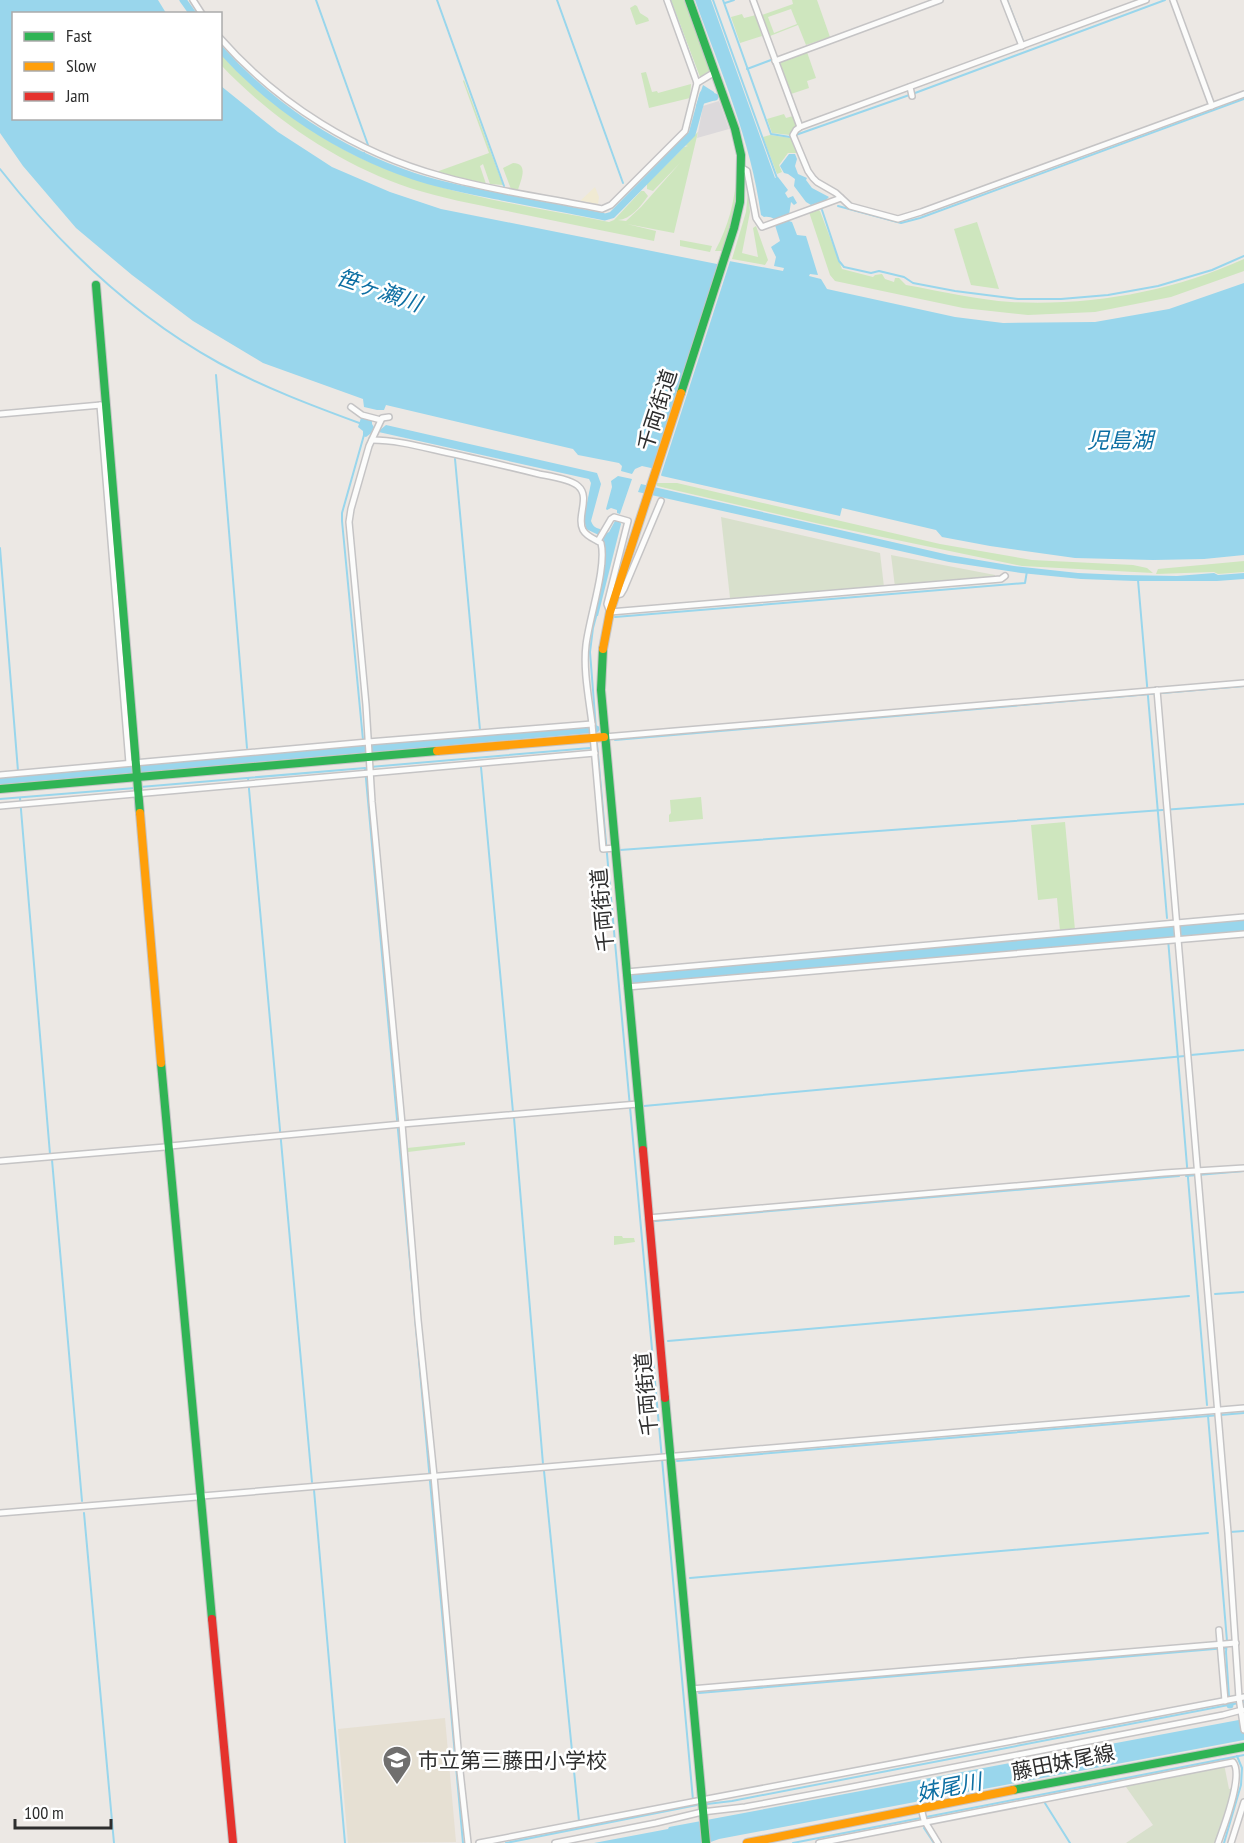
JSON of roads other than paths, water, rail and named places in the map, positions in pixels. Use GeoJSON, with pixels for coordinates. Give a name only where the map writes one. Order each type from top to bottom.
{"type":"FeatureCollection","features":[{"type":"Feature","properties":{"kind":"street"},"geometry":{"type":"LineString","coordinates":[[222,40],[238,58],[281,95],[331,129],[374,152],[443,177],[602,209],[611,205],[685,131],[697,83],[667,0]]}},
{"type":"Feature","properties":{"kind":"street","name":"千両街道"},"geometry":{"type":"LineString","coordinates":[[689,0],[735,129],[742,168],[740,202],[726,255],[610,612],[604,636],[601,675],[609,848],[626,972],[632,1104],[648,1218],[664,1457],[706,1843]]}},
{"type":"Feature","properties":{"kind":"street"},"geometry":{"type":"LineString","coordinates":[[753,0],[800,127]]}},
{"type":"Feature","properties":{"kind":"street"},"geometry":{"type":"LineString","coordinates":[[776,61],[940,0]]}},
{"type":"Feature","properties":{"kind":"street"},"geometry":{"type":"LineString","coordinates":[[1004,0],[1022,46]]}},
{"type":"Feature","properties":{"kind":"street"},"geometry":{"type":"LineString","coordinates":[[1146,0],[1022,46],[911,91],[800,127],[794,136],[807,171],[850,206],[898,219],[1244,94]]}},
{"type":"Feature","properties":{"kind":"street"},"geometry":{"type":"LineString","coordinates":[[1173,0],[1212,105]]}},
{"type":"Feature","properties":{"kind":"street"},"geometry":{"type":"LineString","coordinates":[[697,83],[715,72]]}},
{"type":"Feature","properties":{"kind":"street"},"geometry":{"type":"LineString","coordinates":[[742,168],[747,171],[758,222],[762,227],[841,198]]}},
{"type":"Feature","properties":{"kind":"street"},"geometry":{"type":"LineString","coordinates":[[96,285],[117,588],[233,1843]]}},
{"type":"Feature","properties":{"kind":"street"},"geometry":{"type":"LineString","coordinates":[[0,414],[103,405]]}},
{"type":"Feature","properties":{"kind":"street"},"geometry":{"type":"LineString","coordinates":[[351,407],[362,415],[381,420]]}},
{"type":"Feature","properties":{"kind":"street"},"geometry":{"type":"LineString","coordinates":[[389,417],[382,418],[369,446],[349,522],[399,1124],[431,1477],[468,1843]]}},
{"type":"Feature","properties":{"kind":"street"},"geometry":{"type":"LineString","coordinates":[[374,438],[505,465],[575,483],[583,492],[582,528],[590,537],[601,536]]}},
{"type":"Feature","properties":{"kind":"street"},"geometry":{"type":"LineString","coordinates":[[616,595],[621,594],[624,589],[661,501]]}},
{"type":"Feature","properties":{"kind":"street"},"geometry":{"type":"LineString","coordinates":[[609,848],[592,730],[585,653],[588,626],[603,556],[601,536],[611,519],[618,517],[628,521],[628,527],[607,604],[610,612],[1001,579],[1005,576]]}},
{"type":"Feature","properties":{"kind":"street"},"geometry":{"type":"LineString","coordinates":[[0,775],[249,783],[368,761],[592,730],[604,737],[1244,683]]}},
{"type":"Feature","properties":{"kind":"street"},"geometry":{"type":"LineString","coordinates":[[1153,692],[1167,810],[1176,925],[1173,939],[1217,1413],[1226,1645],[1225,1701]]}},
{"type":"Feature","properties":{"kind":"street"},"geometry":{"type":"LineString","coordinates":[[0,806],[20,804],[135,780],[368,761],[592,730]]}},
{"type":"Feature","properties":{"kind":"street"},"geometry":{"type":"LineString","coordinates":[[0,789],[368,761],[595,753]]}},
{"type":"Feature","properties":{"kind":"street"},"geometry":{"type":"LineString","coordinates":[[626,972],[1176,925],[1244,917]]}},
{"type":"Feature","properties":{"kind":"street"},"geometry":{"type":"LineString","coordinates":[[627,987],[1244,934]]}},
{"type":"Feature","properties":{"kind":"street"},"geometry":{"type":"LineString","coordinates":[[0,1161],[632,1104]]}},
{"type":"Feature","properties":{"kind":"street"},"geometry":{"type":"LineString","coordinates":[[648,1218],[1244,1168]]}},
{"type":"Feature","properties":{"kind":"street"},"geometry":{"type":"LineString","coordinates":[[0,1514],[664,1457],[1217,1413],[1244,1408]]}},
{"type":"Feature","properties":{"kind":"street"},"geometry":{"type":"LineString","coordinates":[[1219,1630],[1226,1645],[1236,1657],[1244,1730]]}},
{"type":"Feature","properties":{"kind":"street"},"geometry":{"type":"LineString","coordinates":[[691,1689],[1226,1645]]}},
{"type":"Feature","properties":{"kind":"street"},"geometry":{"type":"LineString","coordinates":[[555,1843],[745,1807],[845,1780],[1225,1701],[1241,1705]]}},
{"type":"Feature","properties":{"kind":"street"},"geometry":{"type":"LineString","coordinates":[[706,1799],[845,1780],[1211,1717],[1241,1705]]}},
{"type":"Feature","properties":{"kind":"street","name":"藤田妹尾線"},"geometry":{"type":"LineString","coordinates":[[747,1843],[923,1816],[1244,1747]]}},
{"type":"Feature","properties":{"kind":"street"},"geometry":{"type":"LineString","coordinates":[[819,1843],[923,1816],[1043,1799],[1233,1762],[1236,1764],[1239,1776],[1239,1799],[1231,1843]]}},
{"type":"Feature","properties":{"kind":"street"},"geometry":{"type":"LineString","coordinates":[[1218,1843],[1239,1799]]}},
{"type":"Feature","properties":{"kind":"street"},"geometry":{"type":"LineString","coordinates":[[479,1843],[697,1801]]}},
{"type":"Feature","properties":{"kind":"street"},"geometry":{"type":"LineString","coordinates":[[923,1816],[938,1843]]}},
{"type":"Feature","properties":{"kind":"water"},"geometry":{"type":"Polygon","coordinates":[[[0,0],[158,0],[165,12],[12,12],[12,120],[222,120],[222,87],[278,132],[332,167],[390,192],[441,209],[727,266],[729,261],[783,271],[784,268],[774,266],[776,257],[771,247],[780,241],[775,225],[779,225],[773,218],[761,215],[742,132],[695,0],[711,0],[775,178],[778,177],[788,190],[785,193],[788,198],[793,196],[797,203],[794,205],[791,202],[787,217],[792,222],[797,235],[806,236],[818,275],[810,274],[809,276],[821,279],[827,289],[955,317],[1003,323],[1095,322],[1169,309],[1244,283],[1244,555],[1153,560],[1075,558],[990,546],[942,537],[936,530],[842,508],[840,516],[662,476],[651,468],[642,466],[635,469],[632,474],[621,471],[622,466],[619,463],[578,455],[573,449],[386,405],[384,410],[364,407],[363,399],[263,363],[193,321],[132,275],[76,228],[23,166],[0,133],[0,0]]]}},
{"type":"Feature","properties":{"kind":"water"},"geometry":{"type":"Polygon","coordinates":[[[703,85],[714,92],[716,100],[696,106],[703,85]]]}},
{"type":"Feature","properties":{"kind":"water"},"geometry":{"type":"Polygon","coordinates":[[[789,154],[795,154],[798,174],[807,178],[812,188],[829,197],[826,200],[811,205],[806,202],[794,186],[795,179],[784,173],[780,166],[789,154]]]}},
{"type":"Feature","properties":{"kind":"water"},"geometry":{"type":"Polygon","coordinates":[[[361,418],[372,421],[375,429],[380,430],[386,425],[597,473],[601,484],[591,521],[605,534],[609,532],[616,519],[619,519],[621,524],[598,616],[594,616],[605,557],[603,537],[586,529],[584,518],[591,483],[589,479],[374,431],[366,437],[358,427],[361,418]]]}},
{"type":"Feature","properties":{"kind":"water"},"geometry":{"type":"Polygon","coordinates":[[[618,476],[632,479],[620,514],[617,510],[606,509],[612,487],[611,481],[618,476]]]}},
{"type":"Feature","properties":{"kind":"water"},"geometry":{"type":"Polygon","coordinates":[[[641,484],[949,555],[1014,566],[1124,575],[1177,576],[1244,573],[1244,579],[1135,581],[1081,579],[949,562],[638,492],[641,484]]]}},
{"type":"Feature","properties":{"kind":"water","name":"妹尾川"},"geometry":{"type":"Polygon","coordinates":[[[1244,1719],[1244,1740],[719,1839],[708,1843],[594,1843],[669,1827],[1244,1719]]]}},
{"type":"Feature","properties":{"kind":"waterway"},"geometry":{"type":"LineString","coordinates":[[183,0],[192,12]]}},
{"type":"Feature","properties":{"kind":"waterway"},"geometry":{"type":"LineString","coordinates":[[316,0],[368,145]]}},
{"type":"Feature","properties":{"kind":"waterway"},"geometry":{"type":"LineString","coordinates":[[437,0],[504,186]]}},
{"type":"Feature","properties":{"kind":"waterway"},"geometry":{"type":"LineString","coordinates":[[557,0],[623,183]]}},
{"type":"Feature","properties":{"kind":"waterway"},"geometry":{"type":"LineString","coordinates":[[670,0],[697,75]]}},
{"type":"Feature","properties":{"kind":"waterway"},"geometry":{"type":"LineString","coordinates":[[713,0],[777,178]]}},
{"type":"Feature","properties":{"kind":"waterway"},"geometry":{"type":"LineString","coordinates":[[723,0],[771,134],[790,137],[1165,0]]}},
{"type":"Feature","properties":{"kind":"waterway"},"geometry":{"type":"LineString","coordinates":[[725,3],[734,0]]}},
{"type":"Feature","properties":{"kind":"waterway"},"geometry":{"type":"LineString","coordinates":[[1007,0],[1023,41]]}},
{"type":"Feature","properties":{"kind":"waterway"},"geometry":{"type":"LineString","coordinates":[[222,51],[262,90],[308,125],[359,154],[386,166],[413,176],[480,193],[605,217],[612,215],[692,134],[703,94],[715,97]]}},
{"type":"Feature","properties":{"kind":"waterway"},"geometry":{"type":"LineString","coordinates":[[747,69],[771,60]]}},
{"type":"Feature","properties":{"kind":"waterway"},"geometry":{"type":"LineString","coordinates":[[838,206],[901,223],[920,218],[1244,99]]}},
{"type":"Feature","properties":{"kind":"waterway"},"geometry":{"type":"LineString","coordinates":[[0,169],[23,198],[73,252],[128,301],[157,323],[187,344],[254,381],[362,424]]}},
{"type":"Feature","properties":{"kind":"waterway"},"geometry":{"type":"LineString","coordinates":[[822,210],[839,261],[844,267],[871,273],[879,271],[904,277],[913,283],[955,291],[1018,299],[1061,299],[1108,295],[1158,286],[1212,270],[1244,256]]}},
{"type":"Feature","properties":{"kind":"waterway"},"geometry":{"type":"LineString","coordinates":[[216,375],[247,748]]}},
{"type":"Feature","properties":{"kind":"waterway"},"geometry":{"type":"LineString","coordinates":[[363,740],[342,513],[364,435]]}},
{"type":"Feature","properties":{"kind":"waterway"},"geometry":{"type":"LineString","coordinates":[[455,459],[480,730]]}},
{"type":"Feature","properties":{"kind":"waterway"},"geometry":{"type":"LineString","coordinates":[[0,548],[18,771]]}},
{"type":"Feature","properties":{"kind":"waterway"},"geometry":{"type":"LineString","coordinates":[[615,617],[1025,583],[1027,571]]}},
{"type":"Feature","properties":{"kind":"waterway"},"geometry":{"type":"LineString","coordinates":[[1138,580],[1167,918]]}},
{"type":"Feature","properties":{"kind":"waterway"},"geometry":{"type":"LineString","coordinates":[[596,729],[590,652],[597,613]]}},
{"type":"Feature","properties":{"kind":"waterway"},"geometry":{"type":"LineString","coordinates":[[615,740],[1244,686]]}},
{"type":"Feature","properties":{"kind":"waterway"},"geometry":{"type":"LineString","coordinates":[[0,781],[596,729]]}},
{"type":"Feature","properties":{"kind":"waterway"},"geometry":{"type":"LineString","coordinates":[[597,744],[693,1800]]}},
{"type":"Feature","properties":{"kind":"waterway"},"geometry":{"type":"LineString","coordinates":[[370,767],[590,748]]}},
{"type":"Feature","properties":{"kind":"waterway"},"geometry":{"type":"LineString","coordinates":[[481,767],[513,1112]]}},
{"type":"Feature","properties":{"kind":"waterway"},"geometry":{"type":"LineString","coordinates":[[365,768],[463,1843]]}},
{"type":"Feature","properties":{"kind":"waterway"},"geometry":{"type":"LineString","coordinates":[[140,787],[365,768]]}},
{"type":"Feature","properties":{"kind":"waterway"},"geometry":{"type":"LineString","coordinates":[[248,778],[312,1482]]}},
{"type":"Feature","properties":{"kind":"waterway"},"geometry":{"type":"LineString","coordinates":[[134,788],[136,812]]}},
{"type":"Feature","properties":{"kind":"waterway"},"geometry":{"type":"LineString","coordinates":[[0,799],[135,788]]}},
{"type":"Feature","properties":{"kind":"waterway"},"geometry":{"type":"LineString","coordinates":[[20,798],[50,1154]]}},
{"type":"Feature","properties":{"kind":"waterway"},"geometry":{"type":"LineString","coordinates":[[620,850],[1244,804]]}},
{"type":"Feature","properties":{"kind":"waterway"},"geometry":{"type":"LineString","coordinates":[[633,980],[1244,926]]}},
{"type":"Feature","properties":{"kind":"waterway"},"geometry":{"type":"LineString","coordinates":[[1167,927],[1207,1405]]}},
{"type":"Feature","properties":{"kind":"waterway"},"geometry":{"type":"LineString","coordinates":[[1191,1055],[1244,1050]]}},
{"type":"Feature","properties":{"kind":"waterway"},"geometry":{"type":"LineString","coordinates":[[644,1106],[1185,1056]]}},
{"type":"Feature","properties":{"kind":"waterway"},"geometry":{"type":"LineString","coordinates":[[514,1118],[543,1464]]}},
{"type":"Feature","properties":{"kind":"waterway"},"geometry":{"type":"LineString","coordinates":[[52,1160],[82,1501]]}},
{"type":"Feature","properties":{"kind":"waterway"},"geometry":{"type":"LineString","coordinates":[[1186,1176],[1244,1171]]}},
{"type":"Feature","properties":{"kind":"waterway"},"geometry":{"type":"LineString","coordinates":[[655,1221],[1179,1176]]}},
{"type":"Feature","properties":{"kind":"waterway"},"geometry":{"type":"LineString","coordinates":[[1215,1294],[1244,1292]]}},
{"type":"Feature","properties":{"kind":"waterway"},"geometry":{"type":"LineString","coordinates":[[668,1341],[1189,1296]]}},
{"type":"Feature","properties":{"kind":"waterway"},"geometry":{"type":"LineString","coordinates":[[677,1461],[1244,1413]]}},
{"type":"Feature","properties":{"kind":"waterway"},"geometry":{"type":"LineString","coordinates":[[1208,1416],[1227,1641],[1229,1697]]}},
{"type":"Feature","properties":{"kind":"waterway"},"geometry":{"type":"LineString","coordinates":[[544,1471],[579,1821]]}},
{"type":"Feature","properties":{"kind":"waterway"},"geometry":{"type":"LineString","coordinates":[[314,1490],[345,1843]]}},
{"type":"Feature","properties":{"kind":"waterway"},"geometry":{"type":"LineString","coordinates":[[84,1513],[114,1843]]}},
{"type":"Feature","properties":{"kind":"waterway"},"geometry":{"type":"LineString","coordinates":[[1230,1532],[1244,1531]]}},
{"type":"Feature","properties":{"kind":"waterway"},"geometry":{"type":"LineString","coordinates":[[690,1578],[1208,1533]]}},
{"type":"Feature","properties":{"kind":"waterway"},"geometry":{"type":"LineString","coordinates":[[699,1693],[1226,1648]]}},
{"type":"Feature","properties":{"kind":"waterway"},"geometry":{"type":"LineString","coordinates":[[707,1804],[1244,1702]]}},
{"type":"Feature","properties":{"kind":"waterway"},"geometry":{"type":"LineString","coordinates":[[793,1843],[1244,1755]]}},
{"type":"Feature","properties":{"kind":"waterway"},"geometry":{"type":"LineString","coordinates":[[1224,1843],[1241,1785],[1242,1768],[1237,1756]]}},
{"type":"Feature","properties":{"kind":"waterway"},"geometry":{"type":"LineString","coordinates":[[1043,1800],[1070,1843]]}},
{"type":"Feature","properties":{"kind":"waterway"},"geometry":{"type":"LineString","coordinates":[[506,1843],[697,1805]]}},
{"type":"Feature","properties":{"kind":"waterway"},"geometry":{"type":"LineString","coordinates":[[924,1828],[934,1843]]}},
{"type":"Feature","properties":{"kind":"place","name":"市立第三藤田小学校"},"geometry":{"type":"Point","coordinates":[397,1786]}},
{"type":"Feature","properties":{"kind":"water label","name":"笹ヶ瀬川"},"geometry":{"type":"Point","coordinates":[379,290]}},
{"type":"Feature","properties":{"kind":"water label","name":"児島湖"},"geometry":{"type":"Point","coordinates":[1120,440]}}]}
